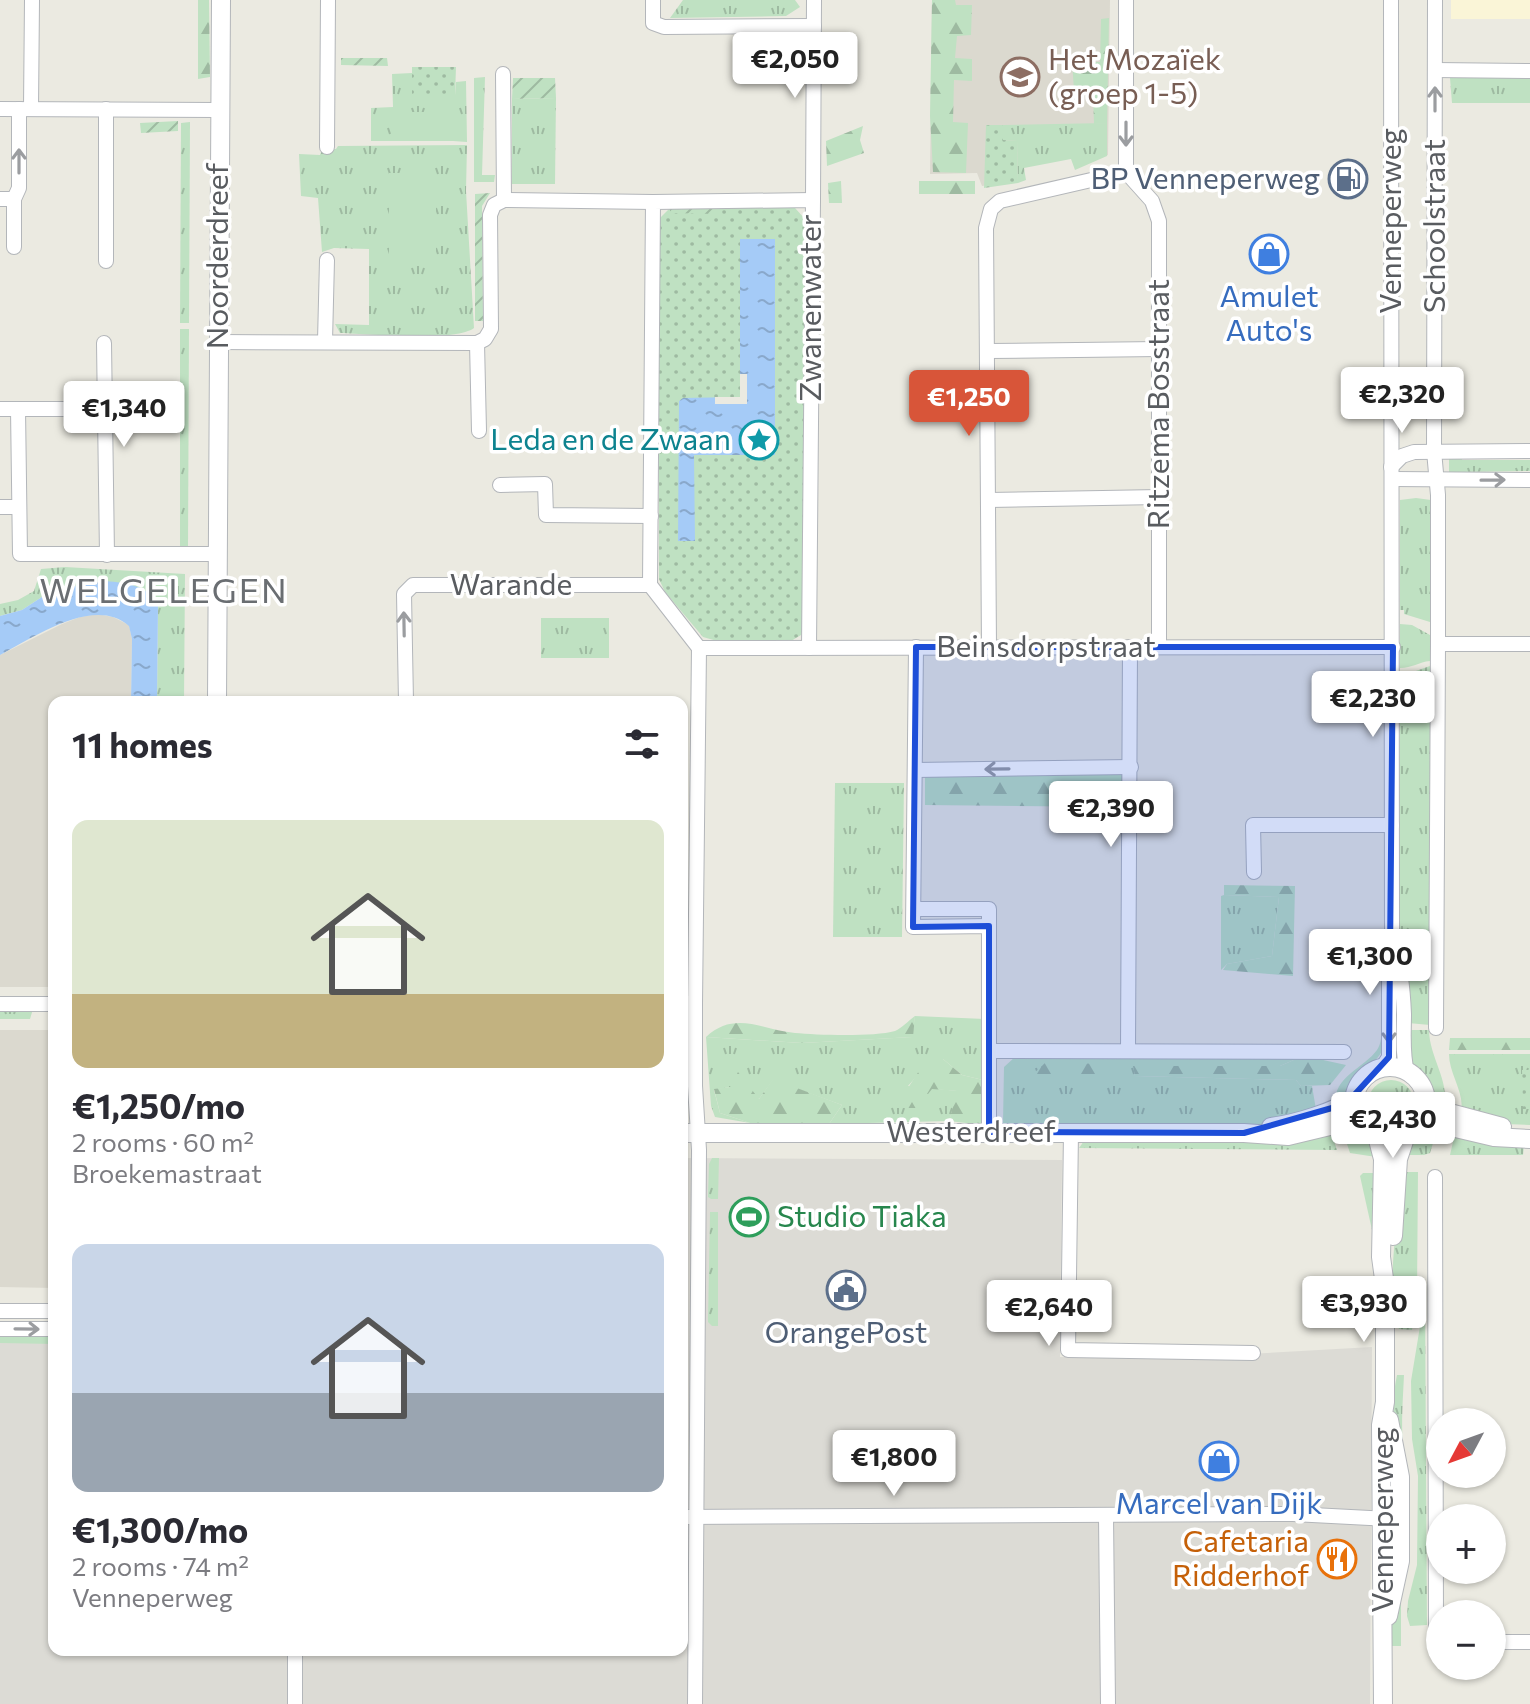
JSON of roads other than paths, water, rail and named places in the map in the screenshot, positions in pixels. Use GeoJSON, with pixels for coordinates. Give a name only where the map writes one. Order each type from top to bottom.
{"type":"FeatureCollection","features":[{"type":"Feature","properties":{"kind":"street"},"geometry":{"type":"LineString","coordinates":[[14,247],[7,199],[19,188],[32,0]]}},
{"type":"Feature","properties":{"kind":"street"},"geometry":{"type":"LineString","coordinates":[[327,147],[328,0]]}},
{"type":"Feature","properties":{"kind":"street"},"geometry":{"type":"LineString","coordinates":[[653,0],[653,23],[664,27],[814,26]]}},
{"type":"Feature","properties":{"kind":"street"},"geometry":{"type":"LineString","coordinates":[[813,200],[814,0]]}},
{"type":"Feature","properties":{"kind":"street"},"geometry":{"type":"LineString","coordinates":[[989,647],[986,228],[991,209],[1000,201],[1126,172],[1126,0]]}},
{"type":"Feature","properties":{"kind":"street","name":"Venneperweg"},"geometry":{"type":"LineString","coordinates":[[1382,1068],[1389,1057],[1392,937],[1391,0]]}},
{"type":"Feature","properties":{"kind":"street","name":"Schoolstraat"},"geometry":{"type":"LineString","coordinates":[[1435,0],[1439,451],[1436,1028]]}},
{"type":"Feature","properties":{"kind":"street","name":"Noorderdreef"},"geometry":{"type":"LineString","coordinates":[[217,696],[220,1]]}},
{"type":"Feature","properties":{"kind":"street"},"geometry":{"type":"LineString","coordinates":[[1435,70],[1530,71]]}},
{"type":"Feature","properties":{"kind":"street"},"geometry":{"type":"LineString","coordinates":[[218,342],[477,343],[485,339],[491,329],[490,215],[494,205],[504,200],[503,74]]}},
{"type":"Feature","properties":{"kind":"street"},"geometry":{"type":"LineString","coordinates":[[0,109],[218,110]]}},
{"type":"Feature","properties":{"kind":"street"},"geometry":{"type":"LineString","coordinates":[[106,109],[106,261]]}},
{"type":"Feature","properties":{"kind":"street","name":"Ritzema Bosstraat"},"geometry":{"type":"LineString","coordinates":[[1126,172],[1152,201],[1159,216],[1159,647]]}},
{"type":"Feature","properties":{"kind":"street","name":"Zwanenwater"},"geometry":{"type":"LineString","coordinates":[[504,200],[813,200],[809,648]]}},
{"type":"Feature","properties":{"kind":"street"},"geometry":{"type":"LineString","coordinates":[[653,202],[650,585],[699,648],[689,763],[688,1003],[690,1133],[699,1154],[689,1517],[695,1704]]}},
{"type":"Feature","properties":{"kind":"street"},"geometry":{"type":"LineString","coordinates":[[325,341],[327,260]]}},
{"type":"Feature","properties":{"kind":"street"},"geometry":{"type":"LineString","coordinates":[[104,343],[107,555]]}},
{"type":"Feature","properties":{"kind":"street"},"geometry":{"type":"LineString","coordinates":[[477,343],[479,431]]}},
{"type":"Feature","properties":{"kind":"street"},"geometry":{"type":"LineString","coordinates":[[989,351],[1159,349]]}},
{"type":"Feature","properties":{"kind":"street"},"geometry":{"type":"LineString","coordinates":[[0,409],[105,409]]}},
{"type":"Feature","properties":{"kind":"street"},"geometry":{"type":"LineString","coordinates":[[18,409],[20,554],[219,554]]}},
{"type":"Feature","properties":{"kind":"street"},"geometry":{"type":"LineString","coordinates":[[1530,451],[1439,451],[1405,455],[1392,473],[1437,481],[1530,480]]}},
{"type":"Feature","properties":{"kind":"street"},"geometry":{"type":"LineString","coordinates":[[500,485],[545,484],[546,515],[651,516]]}},
{"type":"Feature","properties":{"kind":"street"},"geometry":{"type":"LineString","coordinates":[[989,500],[1160,497]]}},
{"type":"Feature","properties":{"kind":"street"},"geometry":{"type":"LineString","coordinates":[[0,507],[19,507]]}},
{"type":"Feature","properties":{"kind":"street","name":"Warande"},"geometry":{"type":"LineString","coordinates":[[406,696],[404,594],[413,585],[650,585]]}},
{"type":"Feature","properties":{"kind":"street"},"geometry":{"type":"LineString","coordinates":[[1438,644],[1530,644]]}},
{"type":"Feature","properties":{"kind":"street"},"geometry":{"type":"LineString","coordinates":[[916,647],[913,927],[989,926],[989,1132]]}},
{"type":"Feature","properties":{"kind":"street"},"geometry":{"type":"LineString","coordinates":[[1128,1051],[1130,647]]}},
{"type":"Feature","properties":{"kind":"street","name":"Beinsdorpstraat"},"geometry":{"type":"LineString","coordinates":[[699,648],[1393,647]]}},
{"type":"Feature","properties":{"kind":"street"},"geometry":{"type":"LineString","coordinates":[[915,770],[1131,767]]}},
{"type":"Feature","properties":{"kind":"street"},"geometry":{"type":"LineString","coordinates":[[1254,872],[1253,825],[1392,825]]}},
{"type":"Feature","properties":{"kind":"street","name":"Venneperweg"},"geometry":{"type":"LineString","coordinates":[[1392,937],[1399,960],[1407,1072]]}},
{"type":"Feature","properties":{"kind":"street"},"geometry":{"type":"LineString","coordinates":[[0,1004],[48,1004]]}},
{"type":"Feature","properties":{"kind":"street"},"geometry":{"type":"LineString","coordinates":[[989,1051],[1344,1052]]}},
{"type":"Feature","properties":{"kind":"street"},"geometry":{"type":"LineString","coordinates":[[1413,1130],[1425,1113],[1426,1101],[1420,1084],[1407,1072],[1395,1068],[1382,1068],[1361,1082],[1355,1098],[1356,1111],[1361,1124],[1377,1136],[1392,1139],[1413,1130],[1443,1125],[1494,1137],[1530,1139]]}},
{"type":"Feature","properties":{"kind":"street","name":"Westerdreef"},"geometry":{"type":"LineString","coordinates":[[1244,1133],[1284,1126],[1334,1109],[1355,1098]]}},
{"type":"Feature","properties":{"kind":"street"},"geometry":{"type":"LineString","coordinates":[[1426,1101],[1446,1112],[1495,1126],[1530,1129]]}},
{"type":"Feature","properties":{"kind":"street","name":"Westerdreef"},"geometry":{"type":"LineString","coordinates":[[690,1133],[1071,1132],[1288,1136],[1338,1124],[1361,1124]]}},
{"type":"Feature","properties":{"kind":"street","name":"Venneperweg"},"geometry":{"type":"LineString","coordinates":[[1385,1286],[1391,1258],[1398,1159],[1413,1130]]}},
{"type":"Feature","properties":{"kind":"street"},"geometry":{"type":"LineString","coordinates":[[1071,1132],[1068,1350],[1253,1353]]}},
{"type":"Feature","properties":{"kind":"street","name":"Venneperweg"},"geometry":{"type":"LineString","coordinates":[[1377,1136],[1383,1159],[1381,1257],[1385,1286],[1385,1402],[1381,1425],[1390,1519],[1381,1616],[1384,1638],[1383,1704]]}},
{"type":"Feature","properties":{"kind":"street"},"geometry":{"type":"LineString","coordinates":[[1435,1177],[1436,1600]]}},
{"type":"Feature","properties":{"kind":"street"},"geometry":{"type":"LineString","coordinates":[[0,1311],[48,1311]]}},
{"type":"Feature","properties":{"kind":"street"},"geometry":{"type":"LineString","coordinates":[[0,1329],[48,1329]]}},
{"type":"Feature","properties":{"kind":"street"},"geometry":{"type":"LineString","coordinates":[[689,1517],[1293,1514],[1390,1519]]}},
{"type":"Feature","properties":{"kind":"street"},"geometry":{"type":"LineString","coordinates":[[1106,1516],[1108,1704]]}},
{"type":"Feature","properties":{"kind":"street"},"geometry":{"type":"LineString","coordinates":[[1506,1642],[1530,1642]]}},
{"type":"Feature","properties":{"kind":"street"},"geometry":{"type":"LineString","coordinates":[[295,1656],[295,1704]]}},
{"type":"Feature","properties":{"kind":"water"},"geometry":{"type":"Polygon","coordinates":[[[740,239],[775,239],[775,455],[694,455],[695,541],[678,541],[679,401],[683,398],[740,397],[740,239]]]}},
{"type":"Feature","properties":{"kind":"water"},"geometry":{"type":"Polygon","coordinates":[[[106,581],[129,584],[143,589],[154,599],[158,606],[157,696],[131,696],[132,639],[129,626],[115,618],[99,615],[64,622],[0,655],[0,616],[22,610],[45,595],[86,583],[106,581]]]}},
{"type":"Feature","properties":{"kind":"place","name":"Het Mozaïek (groep 1-5)"},"geometry":{"type":"Point","coordinates":[1020,77]}},
{"type":"Feature","properties":{"kind":"place","name":"BP Venneperweg"},"geometry":{"type":"Point","coordinates":[1348,179]}},
{"type":"Feature","properties":{"kind":"place","name":"Amulet Auto's"},"geometry":{"type":"Point","coordinates":[1269,254]}},
{"type":"Feature","properties":{"kind":"place","name":"Leda en de Zwaan"},"geometry":{"type":"Point","coordinates":[759,440]}},
{"type":"Feature","properties":{"kind":"place","name":"Studio Tiaka"},"geometry":{"type":"Point","coordinates":[749,1217]}},
{"type":"Feature","properties":{"kind":"place","name":"OrangePost"},"geometry":{"type":"Point","coordinates":[846,1290]}},
{"type":"Feature","properties":{"kind":"place","name":"Marcel van Dijk"},"geometry":{"type":"Point","coordinates":[1219,1461]}},
{"type":"Feature","properties":{"kind":"place","name":"Cafetaria Ridderhof"},"geometry":{"type":"Point","coordinates":[1337,1559]}},
{"type":"Feature","properties":{"kind":"district","name":"WELGELEGEN"},"geometry":{"type":"Point","coordinates":[164,591]}}]}
